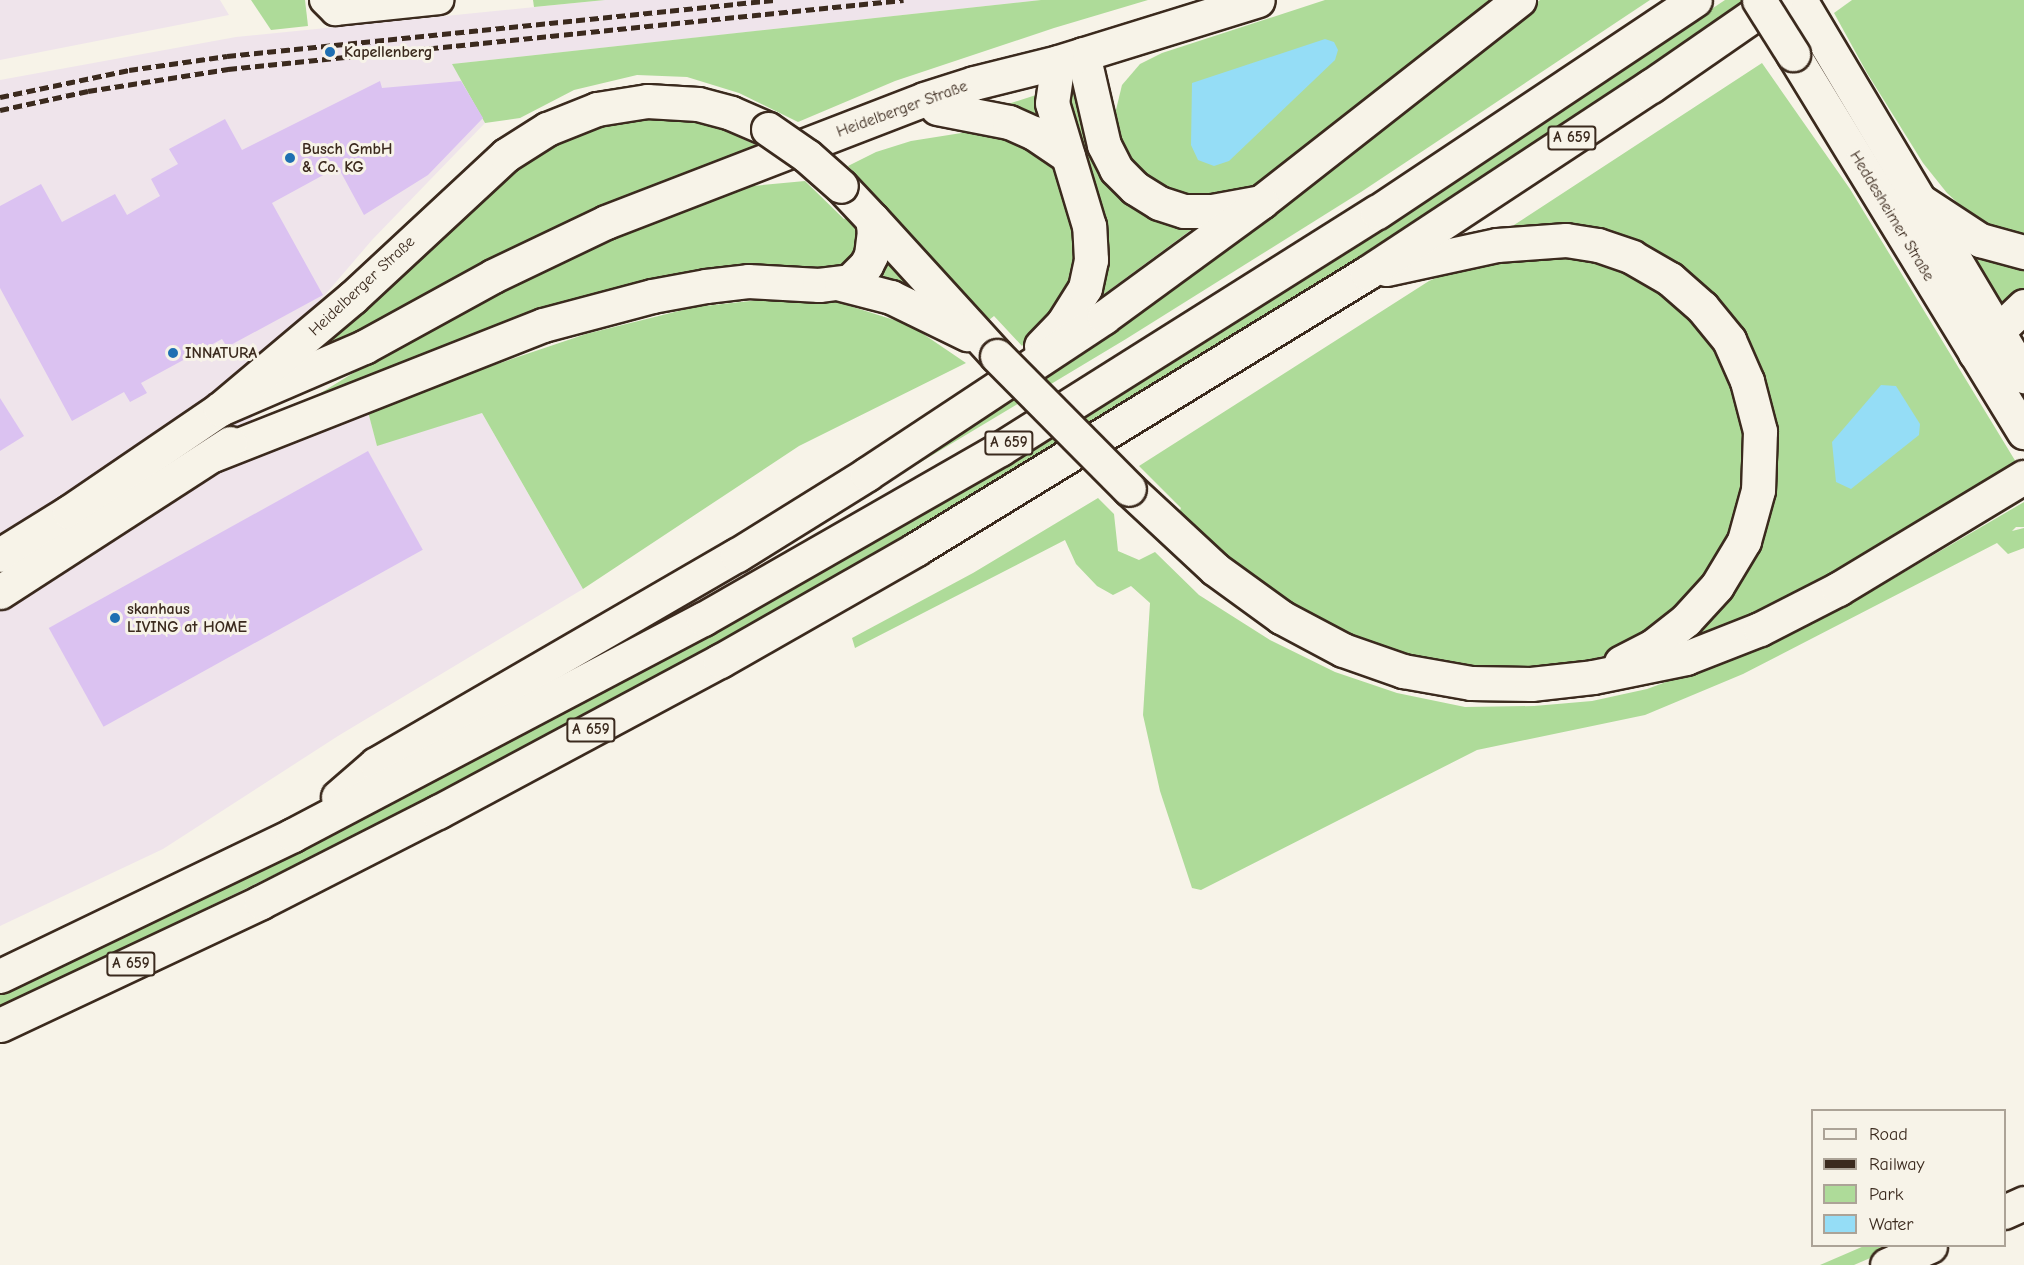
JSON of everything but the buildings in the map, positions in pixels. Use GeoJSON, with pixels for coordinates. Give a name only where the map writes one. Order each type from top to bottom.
{"type":"FeatureCollection","features":[{"type":"Feature","properties":{"kind":"main road","name":"Heidelberger Straße"},"geometry":{"type":"LineString","coordinates":[[364,347],[493,276],[606,222],[750,165],[924,99],[974,83],[1070,58],[1258,0]]}},
{"type":"Feature","properties":{"kind":"main road"},"geometry":{"type":"LineString","coordinates":[[997,359],[1104,317],[1261,202],[1519,0]]}},
{"type":"Feature","properties":{"kind":"main road","name":"A 659"},"geometry":{"type":"LineString","coordinates":[[0,976],[293,835],[704,620],[1000,449],[1377,212],[1695,0]]}},
{"type":"Feature","properties":{"kind":"main road","name":"Heddesheimer Straße"},"geometry":{"type":"LineString","coordinates":[[1759,0],[1793,54],[2024,376]]}},
{"type":"Feature","properties":{"kind":"main road","name":"A 659"},"geometry":{"type":"LineString","coordinates":[[0,1025],[261,902],[438,812],[720,661],[916,549],[1367,273],[1652,86],[1775,0]]}},
{"type":"Feature","properties":{"kind":"main road","name":"Heddesheimer Straße"},"geometry":{"type":"LineString","coordinates":[[1800,0],[2000,342],[2024,432]]}},
{"type":"Feature","properties":{"kind":"main road","name":"Heidelberger Straße"},"geometry":{"type":"LineString","coordinates":[[750,165],[879,128],[986,92],[1070,58]]}},
{"type":"Feature","properties":{"kind":"main road"},"geometry":{"type":"LineString","coordinates":[[293,835],[376,764],[737,555],[997,359],[1063,323],[1085,288],[1091,260],[1089,226],[1052,103],[1070,58]]}},
{"type":"Feature","properties":{"kind":"main road"},"geometry":{"type":"LineString","coordinates":[[1070,58],[1116,169],[1135,188],[1159,203],[1184,211],[1212,211],[1261,202]]}},
{"type":"Feature","properties":{"kind":"main road","name":"Heidelberger Straße"},"geometry":{"type":"LineString","coordinates":[[0,555],[69,512],[220,410],[352,298],[506,155],[547,129],[597,109],[647,101],[698,104],[758,125],[807,156],[841,186],[872,219],[997,359],[1129,489],[1215,568],[1281,616],[1343,650],[1403,671],[1471,683],[1531,684],[1593,677],[1686,658],[1760,628],[1838,589],[2024,477]]}},
{"type":"Feature","properties":{"kind":"main road"},"geometry":{"type":"LineString","coordinates":[[937,108],[1009,122],[1034,133],[1068,156]]}},
{"type":"Feature","properties":{"kind":"main road"},"geometry":{"type":"LineString","coordinates":[[1916,198],[1980,240],[2024,252]]}},
{"type":"Feature","properties":{"kind":"main road"},"geometry":{"type":"LineString","coordinates":[[841,284],[850,281],[866,265],[873,242],[872,219]]}},
{"type":"Feature","properties":{"kind":"main road"},"geometry":{"type":"LineString","coordinates":[[1367,273],[1497,245],[1566,240],[1598,246],[1632,257],[1670,279],[1702,307],[1729,340],[1747,381],[1760,431],[1758,490],[1744,541],[1717,586],[1686,620],[1653,646],[1593,677]]}},
{"type":"Feature","properties":{"kind":"main road"},"geometry":{"type":"LineString","coordinates":[[213,455],[543,325],[652,296],[706,286],[748,281],[841,284],[891,297],[997,359]]}},
{"type":"Feature","properties":{"kind":"main road"},"geometry":{"type":"LineString","coordinates":[[2000,342],[2024,306]]}},
{"type":"Feature","properties":{"kind":"main road"},"geometry":{"type":"LineString","coordinates":[[220,410],[364,347]]}},
{"type":"Feature","properties":{"kind":"main road"},"geometry":{"type":"LineString","coordinates":[[0,592],[300,397],[364,347]]}},
{"type":"Feature","properties":{"kind":"main road"},"geometry":{"type":"LineString","coordinates":[[2006,1211],[2024,1203]]}},
{"type":"Feature","properties":{"kind":"main road"},"geometry":{"type":"LineString","coordinates":[[1887,1265],[1926,1247]]}},
{"type":"Feature","properties":{"kind":"street"},"geometry":{"type":"LineString","coordinates":[[324,0],[335,11],[439,0]]}},
{"type":"Feature","properties":{"kind":"shaded area"},"geometry":{"type":"Polygon","coordinates":[[[0,0],[220,0],[229,15],[0,60],[0,0]]]}},
{"type":"Feature","properties":{"kind":"shaded area"},"geometry":{"type":"Polygon","coordinates":[[[605,0],[1041,0],[453,64],[485,123],[372,240],[318,303],[233,378],[268,453],[367,408],[377,445],[482,413],[583,589],[338,736],[163,849],[0,926],[0,80],[236,37],[605,0]]]}},
{"type":"Feature","properties":{"kind":"green space"},"geometry":{"type":"Polygon","coordinates":[[[251,0],[305,0],[308,26],[271,30],[251,0]]]}},
{"type":"Feature","properties":{"kind":"green space"},"geometry":{"type":"Polygon","coordinates":[[[533,0],[605,0],[534,7],[533,0]]]}},
{"type":"Feature","properties":{"kind":"green space"},"geometry":{"type":"Polygon","coordinates":[[[1041,0],[1148,0],[1054,28],[895,81],[798,122],[739,93],[687,77],[637,75],[574,90],[520,118],[485,123],[452,64],[1041,0]]]}},
{"type":"Feature","properties":{"kind":"green space"},"geometry":{"type":"Polygon","coordinates":[[[1325,0],[1500,0],[1261,182],[1242,191],[1202,199],[1163,190],[1130,163],[1122,149],[1114,118],[1122,85],[1140,64],[1162,53],[1325,0]]]}},
{"type":"Feature","properties":{"kind":"green space"},"geometry":{"type":"Polygon","coordinates":[[[1540,0],[1650,0],[1361,192],[1126,339],[794,538],[1435,83],[1540,0]]]}},
{"type":"Feature","properties":{"kind":"green space"},"geometry":{"type":"Polygon","coordinates":[[[1725,0],[1746,0],[1455,196],[1099,420],[929,521],[690,658],[357,835],[0,1007],[0,995],[178,911],[351,823],[683,648],[1090,413],[1447,186],[1725,0]]]}},
{"type":"Feature","properties":{"kind":"green space"},"geometry":{"type":"Polygon","coordinates":[[[1852,0],[2024,0],[2024,236],[1991,225],[1961,206],[1947,193],[1923,163],[1867,73],[1834,13],[1852,0]]]}},
{"type":"Feature","properties":{"kind":"green space"},"geometry":{"type":"Polygon","coordinates":[[[1762,63],[1850,189],[2019,467],[1859,565],[1678,650],[1773,463],[1696,286],[1516,229],[1514,225],[1762,63]]]}},
{"type":"Feature","properties":{"kind":"green space"},"geometry":{"type":"Polygon","coordinates":[[[1070,92],[1075,95],[1091,158],[1116,194],[1152,217],[1195,227],[1104,294],[1102,292],[1104,275],[1065,94],[1070,92]]]}},
{"type":"Feature","properties":{"kind":"green space"},"geometry":{"type":"Polygon","coordinates":[[[1036,95],[1047,125],[1002,106],[1036,95]]]}},
{"type":"Feature","properties":{"kind":"green space"},"geometry":{"type":"Polygon","coordinates":[[[678,114],[748,135],[743,139],[756,145],[587,215],[287,373],[515,163],[596,120],[678,114]]]}},
{"type":"Feature","properties":{"kind":"green space"},"geometry":{"type":"Polygon","coordinates":[[[974,131],[1011,135],[1055,164],[1075,227],[1076,267],[1061,302],[1022,346],[994,316],[989,320],[858,185],[862,181],[848,166],[876,152],[911,141],[974,131]]]}},
{"type":"Feature","properties":{"kind":"green space"},"geometry":{"type":"Polygon","coordinates":[[[805,181],[844,219],[850,215],[863,227],[863,240],[844,268],[794,269],[288,413],[381,356],[481,300],[606,241],[692,204],[742,187],[805,181]]]}},
{"type":"Feature","properties":{"kind":"green space"},"geometry":{"type":"Polygon","coordinates":[[[1960,243],[2024,264],[2024,294],[2004,306],[1960,243]]]}},
{"type":"Feature","properties":{"kind":"green space"},"geometry":{"type":"Polygon","coordinates":[[[1575,253],[1651,282],[1707,332],[1736,389],[1750,468],[1733,540],[1672,620],[1610,654],[1574,664],[1537,669],[1471,668],[1388,649],[1332,628],[1264,585],[1200,533],[1178,514],[1181,508],[1139,466],[1429,281],[1478,260],[1575,253]]]}},
{"type":"Feature","properties":{"kind":"green space"},"geometry":{"type":"Polygon","coordinates":[[[884,255],[927,297],[872,278],[884,255]]]}},
{"type":"Feature","properties":{"kind":"green space"},"geometry":{"type":"Polygon","coordinates":[[[768,299],[834,301],[910,325],[966,363],[799,446],[583,589],[482,413],[377,446],[367,408],[586,334],[695,307],[768,299]]]}},
{"type":"Feature","properties":{"kind":"green space"},"geometry":{"type":"Polygon","coordinates":[[[1098,498],[1114,514],[1118,551],[1139,560],[1155,552],[1199,595],[1270,640],[1335,672],[1397,693],[1465,707],[1534,706],[1592,701],[1647,689],[1750,651],[1853,602],[2024,502],[2024,527],[2016,527],[2012,531],[2024,528],[2024,548],[2008,554],[1997,543],[1743,674],[1645,715],[1477,750],[1201,890],[1192,888],[1160,791],[1143,715],[1150,603],[1131,586],[1113,595],[1097,586],[1076,564],[1065,540],[855,648],[852,638],[973,573],[1098,498]]]}},
{"type":"Feature","properties":{"kind":"green space"},"geometry":{"type":"Polygon","coordinates":[[[1862,1247],[1896,1247],[1854,1265],[1820,1265],[1862,1247]]]}},
{"type":"Feature","properties":{"kind":"water"},"geometry":{"type":"Polygon","coordinates":[[[1325,39],[1334,42],[1338,50],[1335,60],[1229,161],[1214,166],[1198,160],[1191,145],[1192,83],[1325,39]]]}},
{"type":"Feature","properties":{"kind":"water"},"geometry":{"type":"Polygon","coordinates":[[[1881,385],[1896,386],[1920,424],[1919,435],[1851,489],[1836,482],[1832,442],[1881,385]]]}},
{"type":"Feature","properties":{"kind":"railway"},"geometry":{"type":"LineString","coordinates":[[0,97],[129,70],[227,56],[774,0]]}},
{"type":"Feature","properties":{"kind":"railway"},"geometry":{"type":"LineString","coordinates":[[0,110],[88,91],[228,69],[903,0]]}},
{"type":"Feature","properties":{"kind":"place","name":"Kapellenberg"},"geometry":{"type":"Point","coordinates":[330,52]}},
{"type":"Feature","properties":{"kind":"place","name":"Busch GmbH & Co. KG"},"geometry":{"type":"Point","coordinates":[290,158]}},
{"type":"Feature","properties":{"kind":"place","name":"INNATURA"},"geometry":{"type":"Point","coordinates":[173,353]}},
{"type":"Feature","properties":{"kind":"place","name":"skanhaus LIVING at HOME"},"geometry":{"type":"Point","coordinates":[115,618]}}]}
